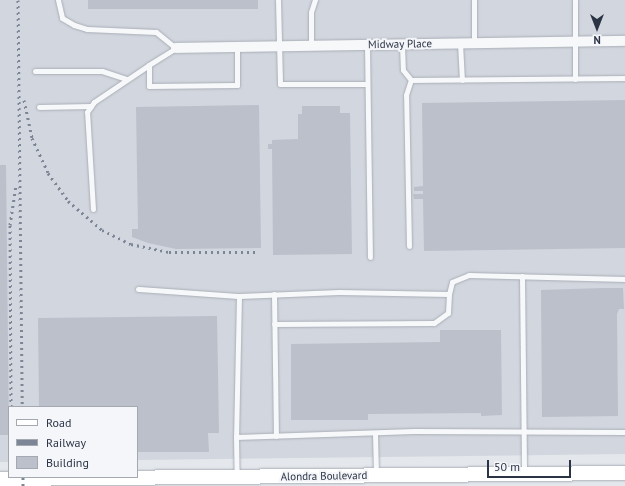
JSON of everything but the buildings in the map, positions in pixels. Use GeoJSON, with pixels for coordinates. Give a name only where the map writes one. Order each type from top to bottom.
{"type":"FeatureCollection","features":[{"type":"Feature","properties":{"kind":"main road","name":"Alondra Boulevard"},"geometry":{"type":"LineString","coordinates":[[0,479],[55,482],[136,478],[159,482],[237,477],[625,473]]}},
{"type":"Feature","properties":{"kind":"street","name":"Midway Place"},"geometry":{"type":"LineString","coordinates":[[176,48],[625,41]]}},
{"type":"Feature","properties":{"kind":"lane"},"geometry":{"type":"LineString","coordinates":[[58,0],[62,18],[74,25],[87,29],[156,32],[176,48],[127,80],[91,106],[87,112],[93,209]]}},
{"type":"Feature","properties":{"kind":"lane"},"geometry":{"type":"LineString","coordinates":[[278,0],[280,84],[367,84]]}},
{"type":"Feature","properties":{"kind":"lane"},"geometry":{"type":"LineString","coordinates":[[312,46],[311,12],[315,0]]}},
{"type":"Feature","properties":{"kind":"lane"},"geometry":{"type":"LineString","coordinates":[[474,0],[474,43]]}},
{"type":"Feature","properties":{"kind":"lane"},"geometry":{"type":"LineString","coordinates":[[575,0],[575,79]]}},
{"type":"Feature","properties":{"kind":"lane"},"geometry":{"type":"LineString","coordinates":[[460,43],[462,80]]}},
{"type":"Feature","properties":{"kind":"lane"},"geometry":{"type":"LineString","coordinates":[[402,44],[403,70],[411,80]]}},
{"type":"Feature","properties":{"kind":"lane"},"geometry":{"type":"LineString","coordinates":[[367,45],[370,257]]}},
{"type":"Feature","properties":{"kind":"lane"},"geometry":{"type":"LineString","coordinates":[[149,65],[150,86],[237,85],[236,47]]}},
{"type":"Feature","properties":{"kind":"lane"},"geometry":{"type":"LineString","coordinates":[[35,71],[102,71],[127,80]]}},
{"type":"Feature","properties":{"kind":"lane"},"geometry":{"type":"LineString","coordinates":[[411,80],[625,78]]}},
{"type":"Feature","properties":{"kind":"lane"},"geometry":{"type":"LineString","coordinates":[[409,246],[406,95],[411,80]]}},
{"type":"Feature","properties":{"kind":"lane"},"geometry":{"type":"LineString","coordinates":[[39,107],[91,106]]}},
{"type":"Feature","properties":{"kind":"lane"},"geometry":{"type":"LineString","coordinates":[[274,324],[434,323],[448,313],[449,294],[452,282],[468,275],[625,279]]}},
{"type":"Feature","properties":{"kind":"lane"},"geometry":{"type":"LineString","coordinates":[[522,276],[522,431],[524,474]]}},
{"type":"Feature","properties":{"kind":"lane"},"geometry":{"type":"LineString","coordinates":[[138,289],[239,296],[339,292],[449,294]]}},
{"type":"Feature","properties":{"kind":"lane"},"geometry":{"type":"LineString","coordinates":[[274,294],[276,436]]}},
{"type":"Feature","properties":{"kind":"lane"},"geometry":{"type":"LineString","coordinates":[[237,477],[236,437],[239,296]]}},
{"type":"Feature","properties":{"kind":"lane"},"geometry":{"type":"LineString","coordinates":[[236,437],[375,432],[625,432]]}},
{"type":"Feature","properties":{"kind":"lane"},"geometry":{"type":"LineString","coordinates":[[375,432],[376,475]]}},
{"type":"Feature","properties":{"kind":"lane"},"geometry":{"type":"LineString","coordinates":[[136,478],[136,486]]}},
{"type":"Feature","properties":{"kind":"shaded area"},"geometry":{"type":"Polygon","coordinates":[[[0,0],[625,0],[625,454],[138,460],[138,406],[8,406],[8,462],[0,462],[0,0]]]}},
{"type":"Feature","properties":{"kind":"railway"},"geometry":{"type":"LineString","coordinates":[[18,0],[22,406]]}},
{"type":"Feature","properties":{"kind":"railway"},"geometry":{"type":"LineString","coordinates":[[24,100],[32,138],[48,173],[68,201],[102,230],[131,244],[169,252],[257,252]]}},
{"type":"Feature","properties":{"kind":"railway"},"geometry":{"type":"LineString","coordinates":[[11,406],[10,225],[16,185]]}},
{"type":"Feature","properties":{"kind":"railway"},"geometry":{"type":"LineString","coordinates":[[23,478],[23,486]]}}]}
